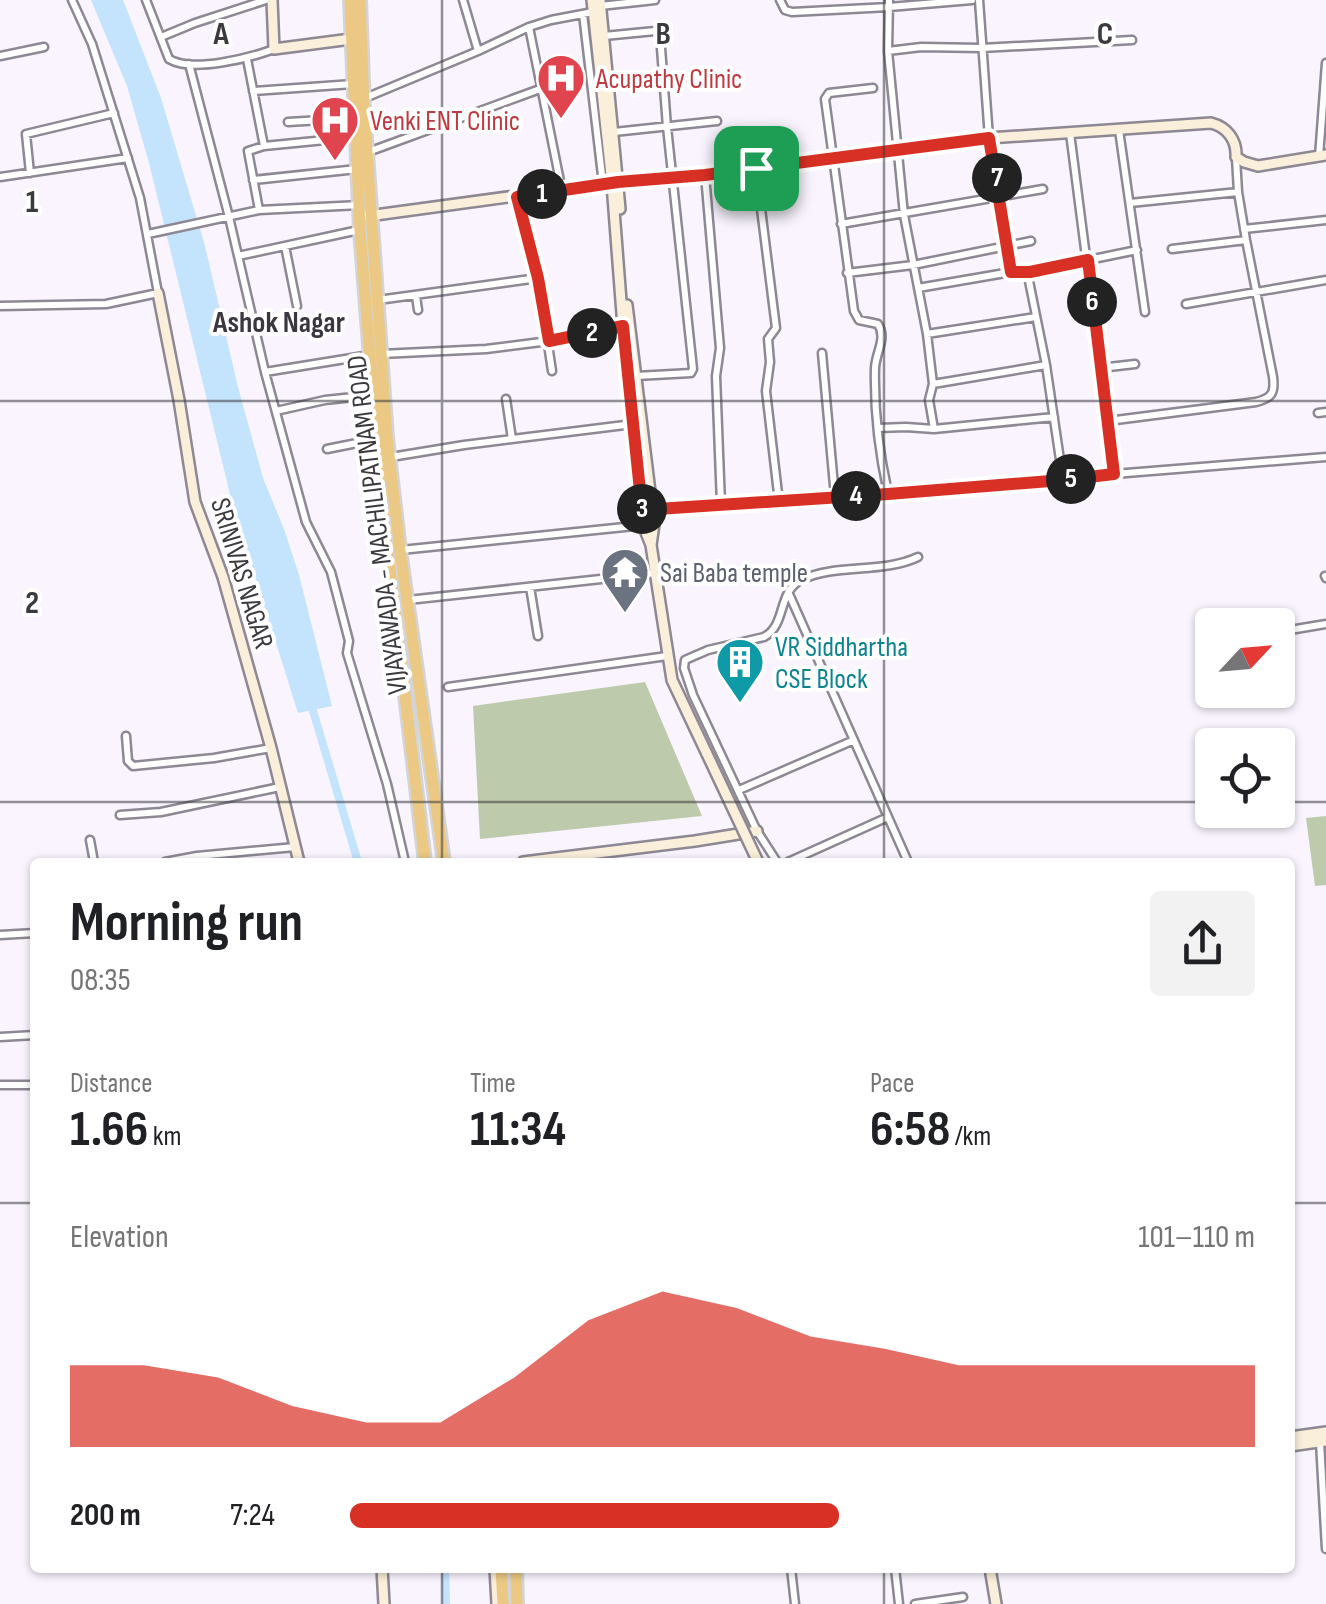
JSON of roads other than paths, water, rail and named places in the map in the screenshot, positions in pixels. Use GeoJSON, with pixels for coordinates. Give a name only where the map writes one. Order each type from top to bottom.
{"type":"FeatureCollection","features":[{"type":"Feature","properties":{"kind":"highway","name":"VIJAYAWADA - MACHILIPATNAM ROAD"},"geometry":{"type":"LineString","coordinates":[[350,0],[357,169],[376,300],[373,395],[425,858]]}},
{"type":"Feature","properties":{"kind":"highway","name":"VIJAYAWADA - MACHILIPATNAM ROAD"},"geometry":{"type":"LineString","coordinates":[[360,0],[366,217],[375,354],[443,858]]}},
{"type":"Feature","properties":{"kind":"highway"},"geometry":{"type":"LineString","coordinates":[[498,1573],[500,1604]]}},
{"type":"Feature","properties":{"kind":"highway"},"geometry":{"type":"LineString","coordinates":[[516,1573],[517,1604]]}},
{"type":"Feature","properties":{"kind":"street"},"geometry":{"type":"LineString","coordinates":[[0,306],[106,304],[158,293],[148,234],[128,158],[92,44],[72,0]]}},
{"type":"Feature","properties":{"kind":"street"},"geometry":{"type":"LineString","coordinates":[[146,0],[172,62],[247,59],[274,50],[351,40]]}},
{"type":"Feature","properties":{"kind":"street"},"geometry":{"type":"LineString","coordinates":[[161,37],[269,0],[274,50]]}},
{"type":"Feature","properties":{"kind":"street"},"geometry":{"type":"LineString","coordinates":[[463,0],[478,51]]}},
{"type":"Feature","properties":{"kind":"street"},"geometry":{"type":"LineString","coordinates":[[364,98],[529,27],[594,6],[656,0]]}},
{"type":"Feature","properties":{"kind":"street"},"geometry":{"type":"LineString","coordinates":[[780,0],[792,12],[975,0],[989,138],[1011,272]]}},
{"type":"Feature","properties":{"kind":"street"},"geometry":{"type":"LineString","coordinates":[[889,4],[888,51],[904,214],[934,384],[930,400],[934,430]]}},
{"type":"Feature","properties":{"kind":"street"},"geometry":{"type":"LineString","coordinates":[[594,6],[604,36],[614,132],[611,184],[624,272],[647,510]]}},
{"type":"Feature","properties":{"kind":"street"},"geometry":{"type":"LineString","coordinates":[[594,6],[632,424],[667,656],[672,680],[756,858]]}},
{"type":"Feature","properties":{"kind":"street"},"geometry":{"type":"LineString","coordinates":[[529,27],[562,191]]}},
{"type":"Feature","properties":{"kind":"street"},"geometry":{"type":"LineString","coordinates":[[604,36],[657,32],[660,35],[693,371],[635,376]]}},
{"type":"Feature","properties":{"kind":"street"},"geometry":{"type":"LineString","coordinates":[[888,51],[1132,40]]}},
{"type":"Feature","properties":{"kind":"street"},"geometry":{"type":"LineString","coordinates":[[0,56],[44,47]]}},
{"type":"Feature","properties":{"kind":"street"},"geometry":{"type":"LineString","coordinates":[[247,59],[264,146]]}},
{"type":"Feature","properties":{"kind":"street"},"geometry":{"type":"LineString","coordinates":[[1236,157],[1258,166],[1323,156],[1326,63]]}},
{"type":"Feature","properties":{"kind":"street"},"geometry":{"type":"LineString","coordinates":[[188,64],[265,372],[306,522],[331,572],[349,640],[348,652],[404,858]]}},
{"type":"Feature","properties":{"kind":"street"},"geometry":{"type":"LineString","coordinates":[[664,78],[710,75]]}},
{"type":"Feature","properties":{"kind":"street"},"geometry":{"type":"LineString","coordinates":[[253,91],[353,84]]}},
{"type":"Feature","properties":{"kind":"street"},"geometry":{"type":"LineString","coordinates":[[873,88],[826,95],[847,273],[856,316],[878,324],[882,331],[875,373],[881,462],[888,494]]}},
{"type":"Feature","properties":{"kind":"street"},"geometry":{"type":"LineString","coordinates":[[367,153],[540,89]]}},
{"type":"Feature","properties":{"kind":"street"},"geometry":{"type":"LineString","coordinates":[[30,173],[26,134],[114,113]]}},
{"type":"Feature","properties":{"kind":"street"},"geometry":{"type":"LineString","coordinates":[[288,122],[355,118]]}},
{"type":"Feature","properties":{"kind":"street"},"geometry":{"type":"LineString","coordinates":[[614,132],[717,121]]}},
{"type":"Feature","properties":{"kind":"street"},"geometry":{"type":"LineString","coordinates":[[148,234],[260,210],[366,217],[989,138],[1211,123],[1221,126],[1230,134],[1236,150],[1238,192],[1274,377],[1273,392],[1268,399],[1108,421]]}},
{"type":"Feature","properties":{"kind":"street"},"geometry":{"type":"LineString","coordinates":[[1119,130],[1145,312]]}},
{"type":"Feature","properties":{"kind":"street"},"geometry":{"type":"LineString","coordinates":[[1070,133],[1114,474]]}},
{"type":"Feature","properties":{"kind":"street"},"geometry":{"type":"LineString","coordinates":[[260,210],[248,151],[356,137]]}},
{"type":"Feature","properties":{"kind":"street"},"geometry":{"type":"LineString","coordinates":[[0,177],[128,158]]}},
{"type":"Feature","properties":{"kind":"street"},"geometry":{"type":"LineString","coordinates":[[756,168],[776,328],[768,339],[766,391],[779,502]]}},
{"type":"Feature","properties":{"kind":"street"},"geometry":{"type":"LineString","coordinates":[[254,180],[357,169]]}},
{"type":"Feature","properties":{"kind":"street"},"geometry":{"type":"LineString","coordinates":[[705,175],[720,348],[716,376],[720,504]]}},
{"type":"Feature","properties":{"kind":"street"},"geometry":{"type":"LineString","coordinates":[[841,224],[1043,190]]}},
{"type":"Feature","properties":{"kind":"street"},"geometry":{"type":"LineString","coordinates":[[1130,203],[1238,192]]}},
{"type":"Feature","properties":{"kind":"street"},"geometry":{"type":"LineString","coordinates":[[517,197],[538,278],[552,371]]}},
{"type":"Feature","properties":{"kind":"street"},"geometry":{"type":"LineString","coordinates":[[238,256],[285,246],[366,217]]}},
{"type":"Feature","properties":{"kind":"street"},"geometry":{"type":"LineString","coordinates":[[1244,229],[1326,220]]}},
{"type":"Feature","properties":{"kind":"street"},"geometry":{"type":"LineString","coordinates":[[1172,249],[1246,240]]}},
{"type":"Feature","properties":{"kind":"street"},"geometry":{"type":"LineString","coordinates":[[847,273],[913,265],[1030,241]]}},
{"type":"Feature","properties":{"kind":"street"},"geometry":{"type":"LineString","coordinates":[[285,246],[297,306]]}},
{"type":"Feature","properties":{"kind":"street"},"geometry":{"type":"LineString","coordinates":[[918,288],[1030,272],[1136,250]]}},
{"type":"Feature","properties":{"kind":"street"},"geometry":{"type":"LineString","coordinates":[[1030,272],[1063,480]]}},
{"type":"Feature","properties":{"kind":"street"},"geometry":{"type":"LineString","coordinates":[[376,300],[538,278]]}},
{"type":"Feature","properties":{"kind":"street"},"geometry":{"type":"LineString","coordinates":[[1186,304],[1326,280]]}},
{"type":"Feature","properties":{"kind":"street","name":"SRINIVAS NAGAR"},"geometry":{"type":"LineString","coordinates":[[158,293],[196,502],[223,576],[272,748],[298,858]]}},
{"type":"Feature","properties":{"kind":"street"},"geometry":{"type":"LineString","coordinates":[[416,296],[418,310]]}},
{"type":"Feature","properties":{"kind":"street"},"geometry":{"type":"LineString","coordinates":[[927,334],[1036,317]]}},
{"type":"Feature","properties":{"kind":"street"},"geometry":{"type":"LineString","coordinates":[[265,372],[375,354],[486,350],[623,326]]}},
{"type":"Feature","properties":{"kind":"street"},"geometry":{"type":"LineString","coordinates":[[822,353],[835,497]]}},
{"type":"Feature","properties":{"kind":"street"},"geometry":{"type":"LineString","coordinates":[[1100,368],[1135,364]]}},
{"type":"Feature","properties":{"kind":"street"},"geometry":{"type":"LineString","coordinates":[[934,384],[1046,365]]}},
{"type":"Feature","properties":{"kind":"street"},"geometry":{"type":"LineString","coordinates":[[276,411],[373,395]]}},
{"type":"Feature","properties":{"kind":"street"},"geometry":{"type":"LineString","coordinates":[[506,399],[512,439]]}},
{"type":"Feature","properties":{"kind":"street"},"geometry":{"type":"LineString","coordinates":[[878,428],[934,430],[1054,417]]}},
{"type":"Feature","properties":{"kind":"street"},"geometry":{"type":"LineString","coordinates":[[389,457],[632,424]]}},
{"type":"Feature","properties":{"kind":"street"},"geometry":{"type":"LineString","coordinates":[[326,449],[377,439]]}},
{"type":"Feature","properties":{"kind":"street"},"geometry":{"type":"LineString","coordinates":[[647,510],[1326,457]]}},
{"type":"Feature","properties":{"kind":"street"},"geometry":{"type":"LineString","coordinates":[[400,550],[649,524]]}},
{"type":"Feature","properties":{"kind":"street"},"geometry":{"type":"LineString","coordinates":[[774,858],[757,830],[694,695],[684,663],[691,656],[772,633],[788,592],[795,584],[817,574],[890,566],[918,557]]}},
{"type":"Feature","properties":{"kind":"street"},"geometry":{"type":"LineString","coordinates":[[407,600],[656,573]]}},
{"type":"Feature","properties":{"kind":"street"},"geometry":{"type":"LineString","coordinates":[[530,588],[538,636]]}},
{"type":"Feature","properties":{"kind":"street"},"geometry":{"type":"LineString","coordinates":[[788,592],[906,858]]}},
{"type":"Feature","properties":{"kind":"street"},"geometry":{"type":"LineString","coordinates":[[1295,629],[1326,624]]}},
{"type":"Feature","properties":{"kind":"street"},"geometry":{"type":"LineString","coordinates":[[448,687],[667,656]]}},
{"type":"Feature","properties":{"kind":"street"},"geometry":{"type":"LineString","coordinates":[[126,736],[128,762],[133,766],[272,748]]}},
{"type":"Feature","properties":{"kind":"street"},"geometry":{"type":"LineString","coordinates":[[739,790],[854,740]]}},
{"type":"Feature","properties":{"kind":"street"},"geometry":{"type":"LineString","coordinates":[[120,815],[161,812],[280,788]]}},
{"type":"Feature","properties":{"kind":"street"},"geometry":{"type":"LineString","coordinates":[[797,858],[888,818]]}},
{"type":"Feature","properties":{"kind":"street"},"geometry":{"type":"LineString","coordinates":[[556,858],[757,830]]}},
{"type":"Feature","properties":{"kind":"street"},"geometry":{"type":"LineString","coordinates":[[90,840],[93,858]]}},
{"type":"Feature","properties":{"kind":"street"},"geometry":{"type":"LineString","coordinates":[[186,858],[295,847]]}},
{"type":"Feature","properties":{"kind":"street"},"geometry":{"type":"LineString","coordinates":[[0,935],[30,933]]}},
{"type":"Feature","properties":{"kind":"street"},"geometry":{"type":"LineString","coordinates":[[0,1037],[30,1035]]}},
{"type":"Feature","properties":{"kind":"street"},"geometry":{"type":"LineString","coordinates":[[0,1085],[30,1085]]}},
{"type":"Feature","properties":{"kind":"street"},"geometry":{"type":"LineString","coordinates":[[1295,1437],[1324,1438]]}},
{"type":"Feature","properties":{"kind":"street"},"geometry":{"type":"LineString","coordinates":[[1295,1445],[1324,1438]]}},
{"type":"Feature","properties":{"kind":"street"},"geometry":{"type":"LineString","coordinates":[[1324,1438],[1326,1549]]}},
{"type":"Feature","properties":{"kind":"street"},"geometry":{"type":"LineString","coordinates":[[382,1573],[384,1604]]}},
{"type":"Feature","properties":{"kind":"street"},"geometry":{"type":"LineString","coordinates":[[792,1573],[795,1604]]}},
{"type":"Feature","properties":{"kind":"street"},"geometry":{"type":"LineString","coordinates":[[895,1573],[898,1604]]}},
{"type":"Feature","properties":{"kind":"street"},"geometry":{"type":"LineString","coordinates":[[991,1573],[996,1604]]}},
{"type":"Feature","properties":{"kind":"street"},"geometry":{"type":"LineString","coordinates":[[915,1604],[963,1597]]}},
{"type":"Feature","properties":{"kind":"water"},"geometry":{"type":"Polygon","coordinates":[[[91,0],[123,0],[161,98],[205,246],[263,478],[299,575],[332,706],[298,713],[233,506],[127,86],[91,0]]]}},
{"type":"Feature","properties":{"kind":"waterway"},"geometry":{"type":"LineString","coordinates":[[311,704],[357,858]]}},
{"type":"Feature","properties":{"kind":"waterway"},"geometry":{"type":"LineString","coordinates":[[445,1573],[446,1604]]}},
{"type":"Feature","properties":{"kind":"place","name":"Acupathy Clinic"},"geometry":{"type":"Point","coordinates":[561,120]}},
{"type":"Feature","properties":{"kind":"place","name":"Venki ENT Clinic"},"geometry":{"type":"Point","coordinates":[335,162]}},
{"type":"Feature","properties":{"kind":"place","name":"Sai Baba temple"},"geometry":{"type":"Point","coordinates":[625,614]}},
{"type":"Feature","properties":{"kind":"place","name":"VR Siddhartha CSE Block"},"geometry":{"type":"Point","coordinates":[740,704]}},
{"type":"Feature","properties":{"kind":"district","name":"Ashok Nagar"},"geometry":{"type":"Point","coordinates":[279,322]}}]}
